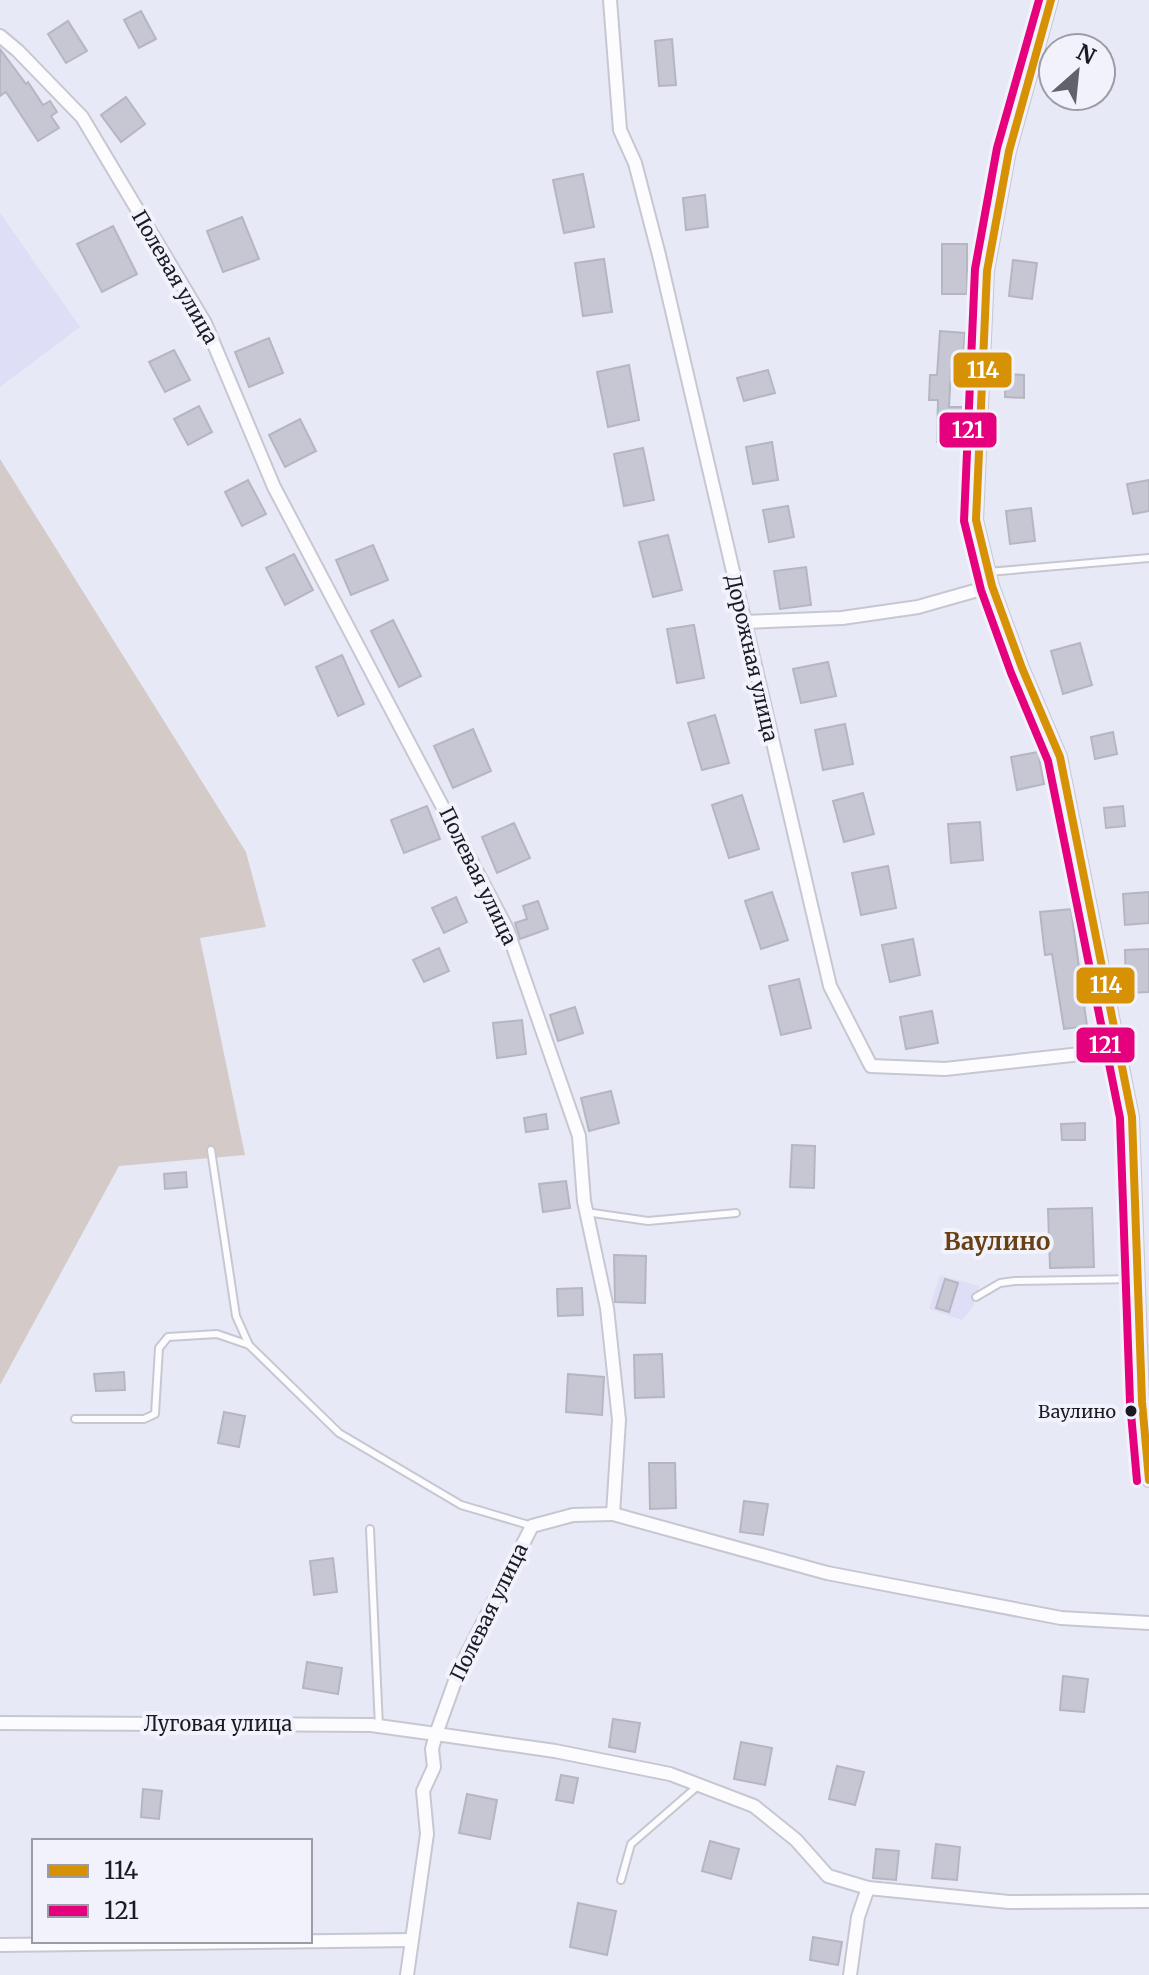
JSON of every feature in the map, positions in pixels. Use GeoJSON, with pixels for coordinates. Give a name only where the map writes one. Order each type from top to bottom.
{"type":"FeatureCollection","features":[{"type":"Feature","properties":{"kind":"street","name":"Дорожная улица"},"geometry":{"type":"LineString","coordinates":[[610,0],[620,130],[635,163],[659,255],[830,986],[871,1066],[945,1069],[1117,1050]]}},
{"type":"Feature","properties":{"kind":"street"},"geometry":{"type":"LineString","coordinates":[[1051,0],[1009,151],[987,271],[976,520],[992,586],[1022,668],[1060,757],[1132,1117],[1138,1279],[1144,1316],[1142,1402],[1149,1480]]}},
{"type":"Feature","properties":{"kind":"street","name":"Полевая улица"},"geometry":{"type":"LineString","coordinates":[[0,36],[82,117],[205,323],[274,487],[507,929],[579,1136],[586,1212],[607,1308],[619,1420],[613,1514],[573,1515],[532,1526],[459,1670],[436,1734],[432,1749],[434,1767],[423,1791],[427,1834],[407,1975]]}},
{"type":"Feature","properties":{"kind":"street"},"geometry":{"type":"LineString","coordinates":[[743,622],[857,616],[918,607],[992,586]]}},
{"type":"Feature","properties":{"kind":"street"},"geometry":{"type":"LineString","coordinates":[[613,1514],[827,1573],[1061,1618],[1149,1623]]}},
{"type":"Feature","properties":{"kind":"street","name":"Луговая улица"},"geometry":{"type":"LineString","coordinates":[[0,1723],[379,1727],[436,1734]]}},
{"type":"Feature","properties":{"kind":"street"},"geometry":{"type":"LineString","coordinates":[[436,1734],[555,1751],[670,1774],[754,1806],[796,1840],[828,1876],[868,1888],[1009,1902],[1149,1901]]}},
{"type":"Feature","properties":{"kind":"street"},"geometry":{"type":"LineString","coordinates":[[850,1975],[858,1917],[868,1888]]}},
{"type":"Feature","properties":{"kind":"street"},"geometry":{"type":"LineString","coordinates":[[312,1941],[412,1940]]}},
{"type":"Feature","properties":{"kind":"street"},"geometry":{"type":"LineString","coordinates":[[0,1945],[165,1943]]}},
{"type":"Feature","properties":{"kind":"lane"},"geometry":{"type":"LineString","coordinates":[[988,572],[1149,558]]}},
{"type":"Feature","properties":{"kind":"lane"},"geometry":{"type":"LineString","coordinates":[[211,1150],[236,1316],[249,1345],[339,1433],[461,1505],[532,1526]]}},
{"type":"Feature","properties":{"kind":"lane"},"geometry":{"type":"LineString","coordinates":[[586,1212],[648,1221],[736,1213]]}},
{"type":"Feature","properties":{"kind":"lane"},"geometry":{"type":"LineString","coordinates":[[976,1297],[1000,1283],[1015,1281],[1138,1279]]}},
{"type":"Feature","properties":{"kind":"lane"},"geometry":{"type":"LineString","coordinates":[[75,1419],[144,1419],[155,1414],[159,1348],[168,1337],[217,1334],[249,1345]]}},
{"type":"Feature","properties":{"kind":"lane"},"geometry":{"type":"LineString","coordinates":[[370,1529],[379,1727]]}},
{"type":"Feature","properties":{"kind":"lane"},"geometry":{"type":"LineString","coordinates":[[621,1880],[631,1844],[699,1785]]}},
{"type":"Feature","properties":{"kind":"shaded area"},"geometry":{"type":"Polygon","coordinates":[[[0,213],[80,327],[0,387],[0,213]]]}},
{"type":"Feature","properties":{"kind":"shaded area"},"geometry":{"type":"Polygon","coordinates":[[[0,459],[246,852],[266,927],[200,938],[245,1155],[119,1166],[0,1385],[0,459]]]}},
{"type":"Feature","properties":{"kind":"shaded area"},"geometry":{"type":"Polygon","coordinates":[[[940,1275],[979,1286],[973,1307],[962,1320],[929,1309],[940,1275]]]}},
{"type":"Feature","properties":{"kind":"building"},"geometry":{"type":"Polygon","coordinates":[[[141,11],[156,39],[139,48],[124,20],[141,11]]]}},
{"type":"Feature","properties":{"kind":"building"},"geometry":{"type":"Polygon","coordinates":[[[68,21],[87,51],[66,63],[48,34],[68,21]]]}},
{"type":"Feature","properties":{"kind":"building"},"geometry":{"type":"Polygon","coordinates":[[[672,39],[676,85],[659,86],[655,41],[672,39]]]}},
{"type":"Feature","properties":{"kind":"building"},"geometry":{"type":"Polygon","coordinates":[[[0,49],[43,105],[50,101],[57,112],[51,116],[59,128],[38,141],[6,92],[0,96],[0,49]]]}},
{"type":"Feature","properties":{"kind":"building"},"geometry":{"type":"Polygon","coordinates":[[[126,97],[145,124],[121,142],[101,115],[126,97]]]}},
{"type":"Feature","properties":{"kind":"building"},"geometry":{"type":"Polygon","coordinates":[[[583,174],[594,227],[564,233],[553,180],[583,174]]]}},
{"type":"Feature","properties":{"kind":"building"},"geometry":{"type":"Polygon","coordinates":[[[705,195],[708,227],[686,230],[683,198],[705,195]]]}},
{"type":"Feature","properties":{"kind":"building"},"geometry":{"type":"Polygon","coordinates":[[[242,217],[259,259],[223,272],[207,231],[242,217]]]}},
{"type":"Feature","properties":{"kind":"building"},"geometry":{"type":"Polygon","coordinates":[[[113,226],[137,274],[102,292],[77,244],[113,226]]]}},
{"type":"Feature","properties":{"kind":"building"},"geometry":{"type":"Polygon","coordinates":[[[942,244],[967,244],[967,294],[942,294],[942,244]]]}},
{"type":"Feature","properties":{"kind":"building"},"geometry":{"type":"Polygon","coordinates":[[[604,259],[612,312],[583,316],[575,263],[604,259]]]}},
{"type":"Feature","properties":{"kind":"building"},"geometry":{"type":"Polygon","coordinates":[[[1013,260],[1037,263],[1032,299],[1009,296],[1013,260]]]}},
{"type":"Feature","properties":{"kind":"building"},"geometry":{"type":"Polygon","coordinates":[[[940,331],[965,333],[962,369],[951,368],[949,407],[968,407],[967,443],[937,442],[938,400],[929,400],[930,375],[937,375],[940,331]]]}},
{"type":"Feature","properties":{"kind":"building"},"geometry":{"type":"Polygon","coordinates":[[[269,338],[283,373],[249,387],[235,352],[269,338]]]}},
{"type":"Feature","properties":{"kind":"building"},"geometry":{"type":"Polygon","coordinates":[[[174,350],[190,380],[165,392],[149,362],[174,350]]]}},
{"type":"Feature","properties":{"kind":"building"},"geometry":{"type":"Polygon","coordinates":[[[629,365],[639,420],[608,427],[597,372],[629,365]]]}},
{"type":"Feature","properties":{"kind":"building"},"geometry":{"type":"Polygon","coordinates":[[[768,370],[775,393],[744,401],[737,378],[768,370]]]}},
{"type":"Feature","properties":{"kind":"building"},"geometry":{"type":"Polygon","coordinates":[[[1006,374],[1024,375],[1024,398],[1005,397],[1006,374]]]}},
{"type":"Feature","properties":{"kind":"building"},"geometry":{"type":"Polygon","coordinates":[[[199,406],[212,432],[188,445],[174,419],[199,406]]]}},
{"type":"Feature","properties":{"kind":"building"},"geometry":{"type":"Polygon","coordinates":[[[300,419],[316,451],[285,467],[269,435],[300,419]]]}},
{"type":"Feature","properties":{"kind":"building"},"geometry":{"type":"Polygon","coordinates":[[[772,442],[778,480],[753,484],[746,447],[772,442]]]}},
{"type":"Feature","properties":{"kind":"building"},"geometry":{"type":"Polygon","coordinates":[[[643,448],[654,500],[624,506],[614,454],[643,448]]]}},
{"type":"Feature","properties":{"kind":"building"},"geometry":{"type":"Polygon","coordinates":[[[248,480],[266,514],[242,526],[225,492],[248,480]]]}},
{"type":"Feature","properties":{"kind":"building"},"geometry":{"type":"Polygon","coordinates":[[[1149,480],[1149,511],[1133,514],[1127,484],[1149,480]]]}},
{"type":"Feature","properties":{"kind":"building"},"geometry":{"type":"Polygon","coordinates":[[[788,506],[794,537],[769,542],[763,510],[788,506]]]}},
{"type":"Feature","properties":{"kind":"building"},"geometry":{"type":"Polygon","coordinates":[[[1031,508],[1035,541],[1010,544],[1006,511],[1031,508]]]}},
{"type":"Feature","properties":{"kind":"building"},"geometry":{"type":"Polygon","coordinates":[[[668,535],[682,590],[653,597],[639,542],[668,535]]]}},
{"type":"Feature","properties":{"kind":"building"},"geometry":{"type":"Polygon","coordinates":[[[373,545],[388,580],[351,595],[336,560],[373,545]]]}},
{"type":"Feature","properties":{"kind":"building"},"geometry":{"type":"Polygon","coordinates":[[[294,554],[313,590],[285,605],[266,568],[294,554]]]}},
{"type":"Feature","properties":{"kind":"building"},"geometry":{"type":"Polygon","coordinates":[[[806,567],[811,605],[780,609],[774,571],[806,567]]]}},
{"type":"Feature","properties":{"kind":"building"},"geometry":{"type":"Polygon","coordinates":[[[393,620],[421,676],[399,687],[371,631],[393,620]]]}},
{"type":"Feature","properties":{"kind":"building"},"geometry":{"type":"Polygon","coordinates":[[[694,625],[704,678],[677,683],[667,629],[694,625]]]}},
{"type":"Feature","properties":{"kind":"building"},"geometry":{"type":"Polygon","coordinates":[[[1080,643],[1092,685],[1063,694],[1051,651],[1080,643]]]}},
{"type":"Feature","properties":{"kind":"building"},"geometry":{"type":"Polygon","coordinates":[[[342,655],[364,704],[338,716],[316,667],[342,655]]]}},
{"type":"Feature","properties":{"kind":"building"},"geometry":{"type":"Polygon","coordinates":[[[828,662],[836,696],[801,703],[793,669],[828,662]]]}},
{"type":"Feature","properties":{"kind":"building"},"geometry":{"type":"Polygon","coordinates":[[[715,715],[729,763],[702,770],[688,723],[715,715]]]}},
{"type":"Feature","properties":{"kind":"building"},"geometry":{"type":"Polygon","coordinates":[[[845,724],[853,764],[823,770],[815,730],[845,724]]]}},
{"type":"Feature","properties":{"kind":"building"},"geometry":{"type":"Polygon","coordinates":[[[473,729],[491,771],[453,788],[434,746],[473,729]]]}},
{"type":"Feature","properties":{"kind":"building"},"geometry":{"type":"Polygon","coordinates":[[[1113,732],[1117,754],[1095,759],[1091,737],[1113,732]]]}},
{"type":"Feature","properties":{"kind":"building"},"geometry":{"type":"Polygon","coordinates":[[[1038,752],[1044,784],[1017,790],[1011,757],[1038,752]]]}},
{"type":"Feature","properties":{"kind":"building"},"geometry":{"type":"Polygon","coordinates":[[[863,793],[874,834],[844,842],[833,801],[863,793]]]}},
{"type":"Feature","properties":{"kind":"building"},"geometry":{"type":"Polygon","coordinates":[[[742,795],[759,849],[729,858],[712,805],[742,795]]]}},
{"type":"Feature","properties":{"kind":"building"},"geometry":{"type":"Polygon","coordinates":[[[427,806],[440,839],[404,853],[391,820],[427,806]]]}},
{"type":"Feature","properties":{"kind":"building"},"geometry":{"type":"Polygon","coordinates":[[[1123,806],[1125,826],[1106,828],[1104,808],[1123,806]]]}},
{"type":"Feature","properties":{"kind":"building"},"geometry":{"type":"Polygon","coordinates":[[[980,822],[983,860],[951,863],[948,824],[980,822]]]}},
{"type":"Feature","properties":{"kind":"building"},"geometry":{"type":"Polygon","coordinates":[[[514,823],[530,858],[497,873],[482,837],[514,823]]]}},
{"type":"Feature","properties":{"kind":"building"},"geometry":{"type":"Polygon","coordinates":[[[888,866],[896,908],[861,915],[852,873],[888,866]]]}},
{"type":"Feature","properties":{"kind":"building"},"geometry":{"type":"Polygon","coordinates":[[[772,892],[788,940],[761,949],[745,901],[772,892]]]}},
{"type":"Feature","properties":{"kind":"building"},"geometry":{"type":"Polygon","coordinates":[[[1149,892],[1149,923],[1125,925],[1123,894],[1149,892]]]}},
{"type":"Feature","properties":{"kind":"building"},"geometry":{"type":"Polygon","coordinates":[[[456,897],[467,922],[444,933],[432,908],[456,897]]]}},
{"type":"Feature","properties":{"kind":"building"},"geometry":{"type":"Polygon","coordinates":[[[538,901],[548,929],[520,939],[515,923],[527,919],[523,906],[538,901]]]}},
{"type":"Feature","properties":{"kind":"building"},"geometry":{"type":"Polygon","coordinates":[[[1071,909],[1087,1026],[1064,1029],[1052,954],[1045,955],[1040,912],[1071,909]]]}},
{"type":"Feature","properties":{"kind":"building"},"geometry":{"type":"Polygon","coordinates":[[[913,939],[920,975],[890,982],[882,945],[913,939]]]}},
{"type":"Feature","properties":{"kind":"building"},"geometry":{"type":"Polygon","coordinates":[[[439,948],[449,971],[424,982],[413,960],[439,948]]]}},
{"type":"Feature","properties":{"kind":"building"},"geometry":{"type":"Polygon","coordinates":[[[1149,949],[1149,992],[1126,993],[1125,950],[1149,949]]]}},
{"type":"Feature","properties":{"kind":"building"},"geometry":{"type":"Polygon","coordinates":[[[799,979],[811,1028],[781,1035],[769,986],[799,979]]]}},
{"type":"Feature","properties":{"kind":"building"},"geometry":{"type":"Polygon","coordinates":[[[575,1007],[583,1033],[558,1041],[550,1015],[575,1007]]]}},
{"type":"Feature","properties":{"kind":"building"},"geometry":{"type":"Polygon","coordinates":[[[932,1011],[938,1043],[906,1049],[900,1017],[932,1011]]]}},
{"type":"Feature","properties":{"kind":"building"},"geometry":{"type":"Polygon","coordinates":[[[522,1020],[526,1054],[497,1058],[493,1023],[522,1020]]]}},
{"type":"Feature","properties":{"kind":"building"},"geometry":{"type":"Polygon","coordinates":[[[611,1091],[619,1123],[589,1131],[581,1098],[611,1091]]]}},
{"type":"Feature","properties":{"kind":"building"},"geometry":{"type":"Polygon","coordinates":[[[546,1114],[548,1129],[526,1132],[524,1118],[546,1114]]]}},
{"type":"Feature","properties":{"kind":"building"},"geometry":{"type":"Polygon","coordinates":[[[1085,1123],[1085,1140],[1062,1140],[1061,1124],[1085,1123]]]}},
{"type":"Feature","properties":{"kind":"building"},"geometry":{"type":"Polygon","coordinates":[[[792,1145],[815,1146],[814,1188],[790,1187],[792,1145]]]}},
{"type":"Feature","properties":{"kind":"building"},"geometry":{"type":"Polygon","coordinates":[[[186,1172],[187,1187],[165,1189],[164,1174],[186,1172]]]}},
{"type":"Feature","properties":{"kind":"building"},"geometry":{"type":"Polygon","coordinates":[[[566,1181],[570,1208],[543,1212],[539,1184],[566,1181]]]}},
{"type":"Feature","properties":{"kind":"building"},"geometry":{"type":"Polygon","coordinates":[[[1092,1208],[1094,1267],[1050,1268],[1048,1209],[1092,1208]]]}},
{"type":"Feature","properties":{"kind":"building"},"geometry":{"type":"Polygon","coordinates":[[[614,1255],[646,1256],[645,1303],[615,1302],[614,1255]]]}},
{"type":"Feature","properties":{"kind":"building"},"geometry":{"type":"Polygon","coordinates":[[[945,1279],[958,1283],[949,1312],[936,1308],[945,1279]]]}},
{"type":"Feature","properties":{"kind":"building"},"geometry":{"type":"Polygon","coordinates":[[[582,1288],[583,1315],[558,1316],[557,1289],[582,1288]]]}},
{"type":"Feature","properties":{"kind":"building"},"geometry":{"type":"Polygon","coordinates":[[[662,1354],[664,1397],[635,1398],[634,1355],[662,1354]]]}},
{"type":"Feature","properties":{"kind":"building"},"geometry":{"type":"Polygon","coordinates":[[[124,1372],[125,1390],[96,1391],[94,1374],[124,1372]]]}},
{"type":"Feature","properties":{"kind":"building"},"geometry":{"type":"Polygon","coordinates":[[[568,1374],[604,1377],[602,1415],[566,1412],[568,1374]]]}},
{"type":"Feature","properties":{"kind":"building"},"geometry":{"type":"Polygon","coordinates":[[[224,1412],[245,1416],[239,1447],[218,1443],[224,1412]]]}},
{"type":"Feature","properties":{"kind":"building"},"geometry":{"type":"Polygon","coordinates":[[[649,1463],[675,1463],[676,1508],[650,1509],[649,1463]]]}},
{"type":"Feature","properties":{"kind":"building"},"geometry":{"type":"Polygon","coordinates":[[[744,1501],[768,1504],[763,1535],[740,1532],[744,1501]]]}},
{"type":"Feature","properties":{"kind":"building"},"geometry":{"type":"Polygon","coordinates":[[[333,1558],[337,1592],[314,1595],[310,1561],[333,1558]]]}},
{"type":"Feature","properties":{"kind":"building"},"geometry":{"type":"Polygon","coordinates":[[[307,1662],[342,1668],[338,1694],[303,1688],[307,1662]]]}},
{"type":"Feature","properties":{"kind":"building"},"geometry":{"type":"Polygon","coordinates":[[[1063,1676],[1088,1679],[1084,1712],[1060,1710],[1063,1676]]]}},
{"type":"Feature","properties":{"kind":"building"},"geometry":{"type":"Polygon","coordinates":[[[613,1719],[640,1723],[635,1752],[609,1747],[613,1719]]]}},
{"type":"Feature","properties":{"kind":"building"},"geometry":{"type":"Polygon","coordinates":[[[741,1742],[772,1748],[765,1785],[734,1779],[741,1742]]]}},
{"type":"Feature","properties":{"kind":"building"},"geometry":{"type":"Polygon","coordinates":[[[837,1766],[864,1772],[855,1805],[829,1799],[837,1766]]]}},
{"type":"Feature","properties":{"kind":"building"},"geometry":{"type":"Polygon","coordinates":[[[561,1775],[578,1778],[573,1803],[556,1800],[561,1775]]]}},
{"type":"Feature","properties":{"kind":"building"},"geometry":{"type":"Polygon","coordinates":[[[143,1789],[162,1791],[159,1819],[141,1817],[143,1789]]]}},
{"type":"Feature","properties":{"kind":"building"},"geometry":{"type":"Polygon","coordinates":[[[467,1794],[497,1800],[490,1839],[459,1833],[467,1794]]]}},
{"type":"Feature","properties":{"kind":"building"},"geometry":{"type":"Polygon","coordinates":[[[710,1841],[739,1849],[731,1879],[702,1871],[710,1841]]]}},
{"type":"Feature","properties":{"kind":"building"},"geometry":{"type":"Polygon","coordinates":[[[936,1844],[960,1847],[957,1880],[932,1878],[936,1844]]]}},
{"type":"Feature","properties":{"kind":"building"},"geometry":{"type":"Polygon","coordinates":[[[876,1849],[899,1851],[896,1880],[873,1878],[876,1849]]]}},
{"type":"Feature","properties":{"kind":"building"},"geometry":{"type":"Polygon","coordinates":[[[578,1903],[616,1911],[607,1955],[570,1947],[578,1903]]]}},
{"type":"Feature","properties":{"kind":"building"},"geometry":{"type":"Polygon","coordinates":[[[813,1937],[842,1942],[838,1965],[810,1960],[813,1937]]]}},
{"type":"Feature","properties":{"kind":"transit line","name":"121"},"geometry":{"type":"LineString","coordinates":[[1039,0],[997,148],[975,269],[964,521],[981,590],[1048,761],[1120,1118],[1130,1402],[1137,1481]]}},
{"type":"Feature","properties":{"kind":"transit line","name":"114"},"geometry":{"type":"LineString","coordinates":[[1051,0],[1009,151],[987,271],[976,520],[992,586],[1022,668],[1060,757],[1132,1117],[1142,1402],[1149,1480]]}},
{"type":"Feature","properties":{"kind":"place","name":"Ваулино"},"geometry":{"type":"Point","coordinates":[1131,1411]}},
{"type":"Feature","properties":{"kind":"district","name":"Ваулино"},"geometry":{"type":"Point","coordinates":[997,1242]}}]}
